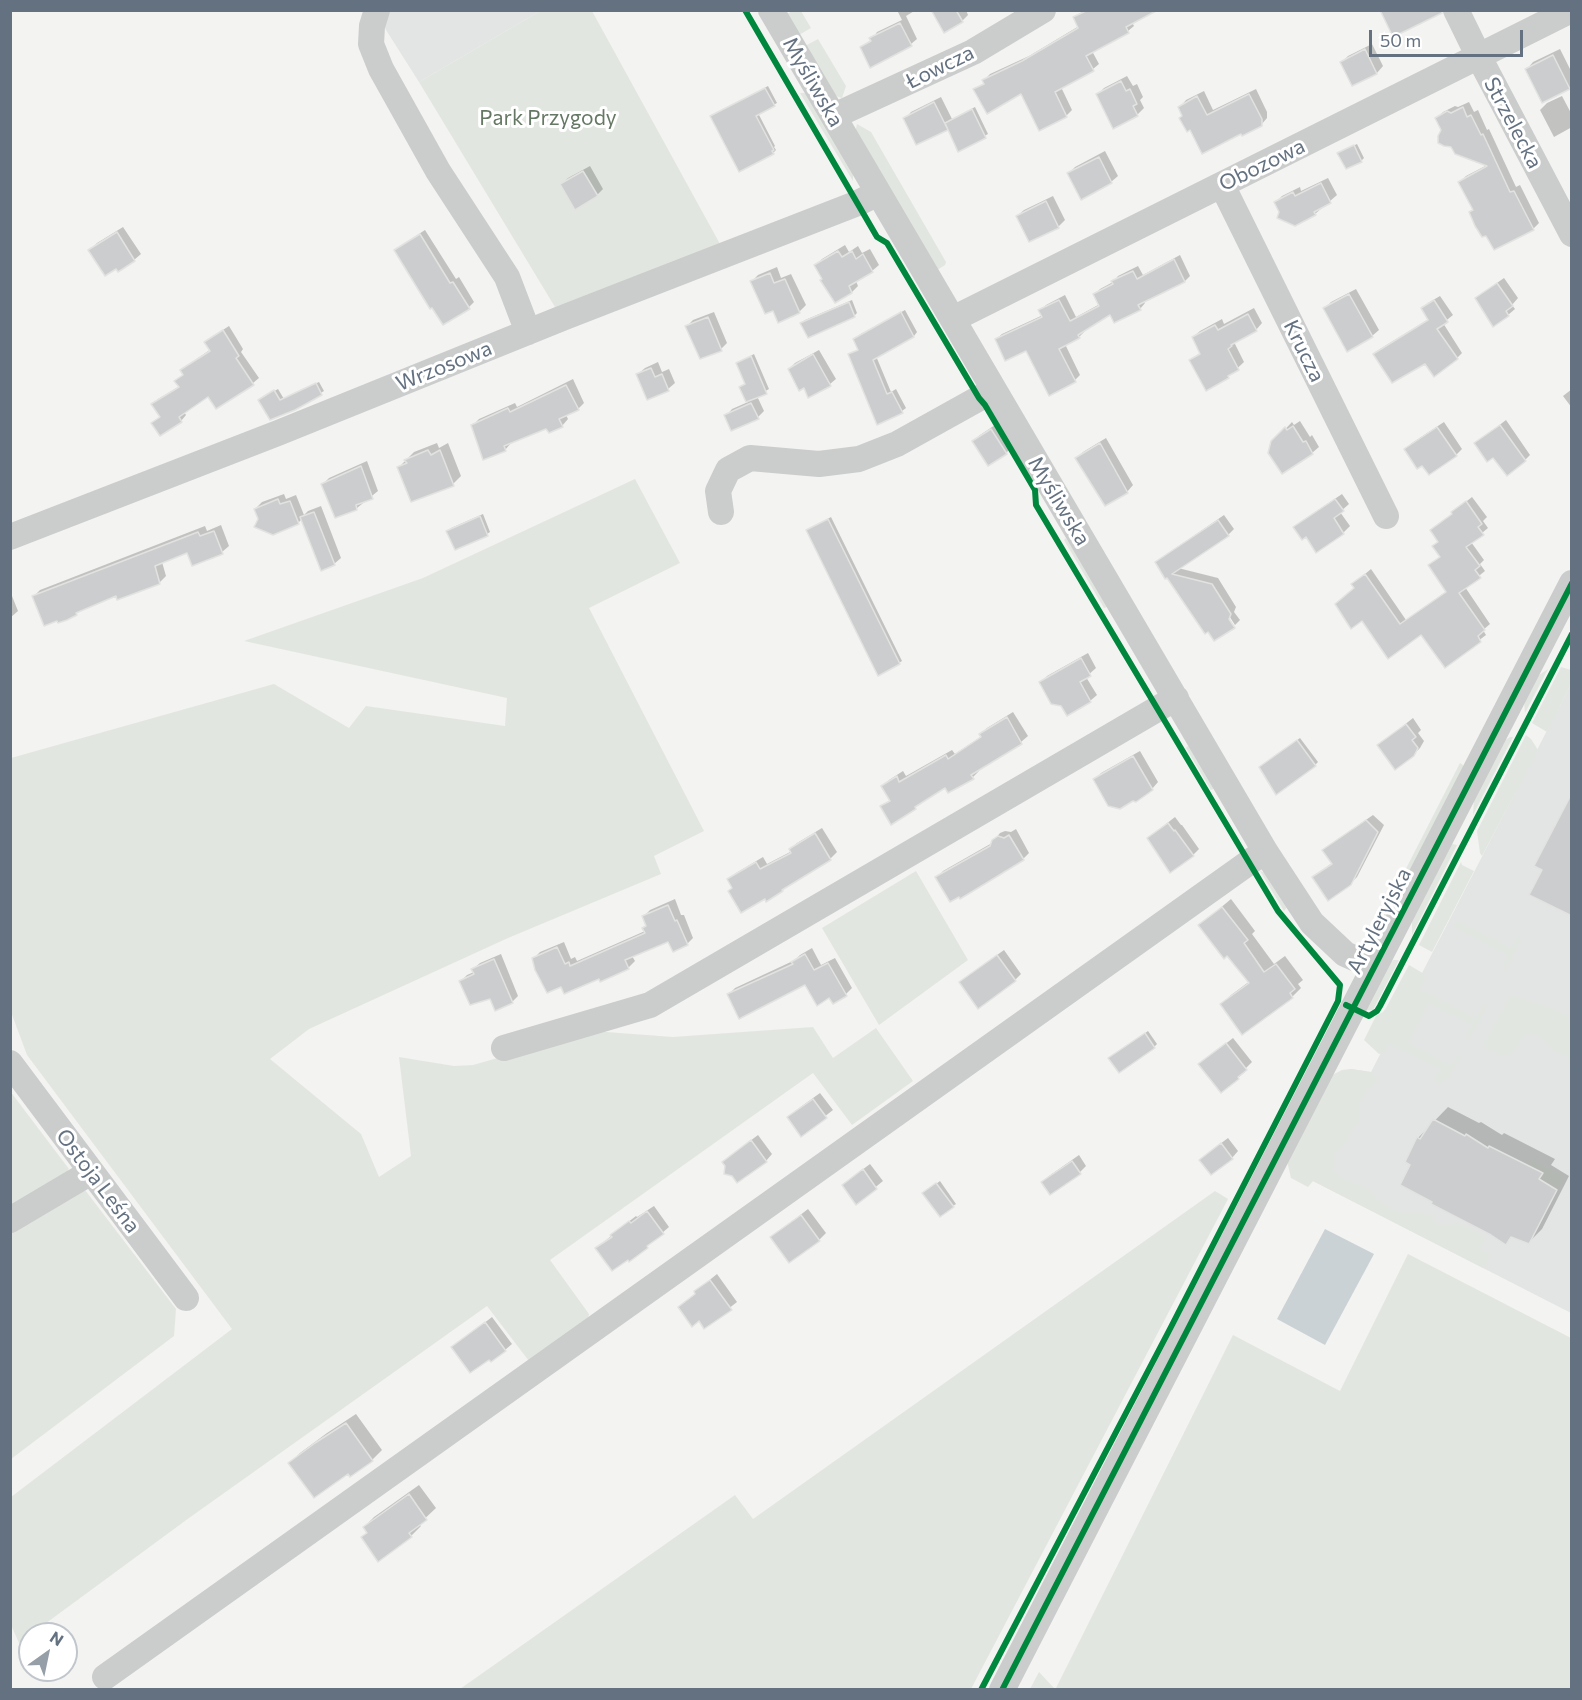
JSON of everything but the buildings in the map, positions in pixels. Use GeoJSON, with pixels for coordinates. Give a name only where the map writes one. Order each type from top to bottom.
{"type":"FeatureCollection","features":[{"type":"Feature","properties":{"kind":"street"},"geometry":{"type":"LineString","coordinates":[[377,10],[372,26],[371,44],[381,69],[438,171],[507,277],[528,332]]}},
{"type":"Feature","properties":{"kind":"street","name":"Myśliwska"},"geometry":{"type":"LineString","coordinates":[[771,10],[1265,851],[1312,923],[1345,954],[1374,968]]}},
{"type":"Feature","properties":{"kind":"street","name":"Łowcza"},"geometry":{"type":"LineString","coordinates":[[834,116],[973,52],[1043,10]]}},
{"type":"Feature","properties":{"kind":"street","name":"Strzelecka"},"geometry":{"type":"LineString","coordinates":[[1456,10],[1572,234]]}},
{"type":"Feature","properties":{"kind":"street","name":"Obozowa"},"geometry":{"type":"LineString","coordinates":[[953,320],[1571,10]]}},
{"type":"Feature","properties":{"kind":"street","name":"Krucza"},"geometry":{"type":"LineString","coordinates":[[1222,185],[1386,516]]}},
{"type":"Feature","properties":{"kind":"street","name":"Wrzosowa"},"geometry":{"type":"LineString","coordinates":[[10,537],[278,433],[878,193]]}},
{"type":"Feature","properties":{"kind":"street"},"geometry":{"type":"LineString","coordinates":[[721,512],[718,491],[728,470],[750,458],[819,464],[859,459],[897,444],[994,390]]}},
{"type":"Feature","properties":{"kind":"street","name":"Artyleryjska"},"geometry":{"type":"LineString","coordinates":[[1002,1689],[1572,583]]}},
{"type":"Feature","properties":{"kind":"street"},"geometry":{"type":"LineString","coordinates":[[504,1048],[650,1005],[1176,698]]}},
{"type":"Feature","properties":{"kind":"street"},"geometry":{"type":"LineString","coordinates":[[105,1677],[1265,851]]}},
{"type":"Feature","properties":{"kind":"street","name":"Ostoja Leśna"},"geometry":{"type":"LineString","coordinates":[[10,1063],[186,1298]]}},
{"type":"Feature","properties":{"kind":"street"},"geometry":{"type":"LineString","coordinates":[[10,1220],[91,1172]]}},
{"type":"Feature","properties":{"kind":"shaded area"},"geometry":{"type":"Polygon","coordinates":[[[374,11],[540,11],[419,82],[374,11]]]}},
{"type":"Feature","properties":{"kind":"shaded area"},"geometry":{"type":"Polygon","coordinates":[[[1571,684],[1571,1313],[1311,1180],[1304,1157],[1351,1069],[1371,1072],[1571,684]]]}},
{"type":"Feature","properties":{"kind":"shaded area"},"geometry":{"type":"Polygon","coordinates":[[[1325,1229],[1374,1254],[1325,1345],[1277,1319],[1325,1229]]]}},
{"type":"Feature","properties":{"kind":"green space","name":"Park Przygody"},"geometry":{"type":"Polygon","coordinates":[[[540,11],[592,11],[720,244],[555,307],[419,82],[540,11]]]}},
{"type":"Feature","properties":{"kind":"green space"},"geometry":{"type":"Polygon","coordinates":[[[792,11],[801,11],[811,28],[799,35],[787,14],[792,11]]]}},
{"type":"Feature","properties":{"kind":"green space"},"geometry":{"type":"Polygon","coordinates":[[[818,39],[846,86],[842,98],[833,95],[805,46],[818,39]]]}},
{"type":"Feature","properties":{"kind":"green space"},"geometry":{"type":"Polygon","coordinates":[[[800,93],[807,93],[853,174],[853,181],[800,93]]]}},
{"type":"Feature","properties":{"kind":"green space"},"geometry":{"type":"Polygon","coordinates":[[[857,124],[871,132],[946,262],[934,272],[855,133],[857,124]]]}},
{"type":"Feature","properties":{"kind":"green space"},"geometry":{"type":"Polygon","coordinates":[[[635,479],[680,563],[589,608],[704,831],[654,856],[661,874],[508,938],[309,1029],[270,1059],[361,1134],[379,1177],[411,1156],[399,1057],[454,1066],[473,1065],[593,1031],[673,1037],[813,1027],[833,1058],[876,1028],[913,1081],[852,1125],[813,1073],[550,1260],[589,1314],[587,1325],[532,1365],[487,1306],[189,1518],[48,1622],[18,1622],[18,1641],[11,1625],[11,1497],[232,1329],[27,1055],[11,1012],[11,758],[274,684],[349,728],[366,706],[505,726],[507,698],[244,641],[423,578],[635,479]]]}},
{"type":"Feature","properties":{"kind":"green space"},"geometry":{"type":"Polygon","coordinates":[[[1066,538],[1108,602],[1107,607],[1104,608],[1064,540],[1066,538]]]}},
{"type":"Feature","properties":{"kind":"green space"},"geometry":{"type":"Polygon","coordinates":[[[1561,667],[1571,670],[1571,684],[1547,732],[1532,723],[1561,667]]]}},
{"type":"Feature","properties":{"kind":"green space"},"geometry":{"type":"Polygon","coordinates":[[[1548,669],[1525,713],[1524,702],[1536,677],[1548,669]]]}},
{"type":"Feature","properties":{"kind":"green space"},"geometry":{"type":"Polygon","coordinates":[[[1526,735],[1538,750],[1482,856],[1477,831],[1526,735]]]}},
{"type":"Feature","properties":{"kind":"green space"},"geometry":{"type":"Polygon","coordinates":[[[1513,737],[1473,815],[1474,800],[1504,741],[1513,737]]]}},
{"type":"Feature","properties":{"kind":"green space"},"geometry":{"type":"Polygon","coordinates":[[[1188,746],[1213,789],[1211,790],[1186,748],[1188,746]]]}},
{"type":"Feature","properties":{"kind":"green space"},"geometry":{"type":"Polygon","coordinates":[[[1460,763],[1463,765],[1463,770],[1377,938],[1368,943],[1460,763]]]}},
{"type":"Feature","properties":{"kind":"green space"},"geometry":{"type":"Polygon","coordinates":[[[1452,844],[1457,845],[1412,935],[1412,917],[1452,844]]]}},
{"type":"Feature","properties":{"kind":"green space"},"geometry":{"type":"Polygon","coordinates":[[[1461,862],[1462,865],[1474,871],[1432,952],[1419,945],[1461,862]]]}},
{"type":"Feature","properties":{"kind":"green space"},"geometry":{"type":"Polygon","coordinates":[[[916,871],[968,960],[879,1025],[822,928],[916,871]]]}},
{"type":"Feature","properties":{"kind":"green space"},"geometry":{"type":"Polygon","coordinates":[[[1260,871],[1266,873],[1287,907],[1284,911],[1260,871]]]}},
{"type":"Feature","properties":{"kind":"green space"},"geometry":{"type":"Polygon","coordinates":[[[1457,921],[1512,948],[1518,937],[1522,937],[1506,970],[1503,970],[1503,967],[1508,955],[1454,927],[1457,921]]]}},
{"type":"Feature","properties":{"kind":"green space"},"geometry":{"type":"Polygon","coordinates":[[[1393,960],[1399,960],[1373,1010],[1367,1010],[1388,965],[1393,960]]]}},
{"type":"Feature","properties":{"kind":"green space"},"geometry":{"type":"Polygon","coordinates":[[[1409,965],[1426,975],[1419,989],[1476,1018],[1483,1006],[1487,1008],[1468,1040],[1466,1037],[1472,1025],[1428,1003],[1408,1043],[1451,1066],[1458,1055],[1461,1055],[1449,1078],[1436,1083],[1434,1081],[1440,1069],[1390,1044],[1384,1053],[1379,1054],[1364,1040],[1376,1016],[1386,1008],[1409,965]]]}},
{"type":"Feature","properties":{"kind":"green space"},"geometry":{"type":"Polygon","coordinates":[[[1510,995],[1554,1009],[1571,1018],[1571,1065],[1566,1055],[1553,1051],[1537,1034],[1532,1033],[1523,1037],[1514,1052],[1503,1056],[1483,1047],[1510,995]]]}},
{"type":"Feature","properties":{"kind":"green space"},"geometry":{"type":"Polygon","coordinates":[[[1351,1069],[1371,1072],[1379,1079],[1361,1099],[1360,1122],[1353,1128],[1347,1141],[1335,1153],[1333,1168],[1336,1173],[1366,1188],[1388,1207],[1398,1212],[1410,1214],[1420,1212],[1424,1215],[1432,1213],[1433,1221],[1437,1224],[1462,1225],[1486,1237],[1480,1250],[1490,1255],[1483,1268],[1313,1181],[1308,1187],[1291,1178],[1287,1161],[1332,1075],[1351,1069]]]}},
{"type":"Feature","properties":{"kind":"green space"},"geometry":{"type":"Polygon","coordinates":[[[10,1091],[69,1169],[60,1183],[10,1210],[10,1091]]]}},
{"type":"Feature","properties":{"kind":"green space"},"geometry":{"type":"Polygon","coordinates":[[[1530,1159],[1563,1176],[1557,1191],[1536,1182],[1543,1171],[1539,1172],[1528,1165],[1530,1159]]]}},
{"type":"Feature","properties":{"kind":"green space"},"geometry":{"type":"Polygon","coordinates":[[[85,1190],[176,1309],[174,1336],[11,1459],[11,1233],[85,1190]]]}},
{"type":"Feature","properties":{"kind":"green space"},"geometry":{"type":"Polygon","coordinates":[[[1215,1191],[1228,1199],[971,1689],[460,1689],[735,1495],[753,1519],[1215,1191]]]}},
{"type":"Feature","properties":{"kind":"green space"},"geometry":{"type":"Polygon","coordinates":[[[1408,1254],[1571,1338],[1571,1689],[1057,1689],[1233,1335],[1340,1391],[1408,1254]]]}},
{"type":"Feature","properties":{"kind":"green space"},"geometry":{"type":"Polygon","coordinates":[[[1039,1672],[1055,1689],[1030,1689],[1039,1672]]]}},
{"type":"Feature","properties":{"kind":"cycle path"},"geometry":{"type":"LineString","coordinates":[[745,10],[877,237],[887,243],[985,405],[1035,490],[1036,505],[1278,911],[1340,985],[1338,1001],[981,1690]]}},
{"type":"Feature","properties":{"kind":"cycle path"},"geometry":{"type":"LineString","coordinates":[[1002,1690],[1572,583]]}},
{"type":"Feature","properties":{"kind":"cycle path"},"geometry":{"type":"LineString","coordinates":[[1346,1005],[1369,1016],[1377,1011],[1572,634]]}}]}
